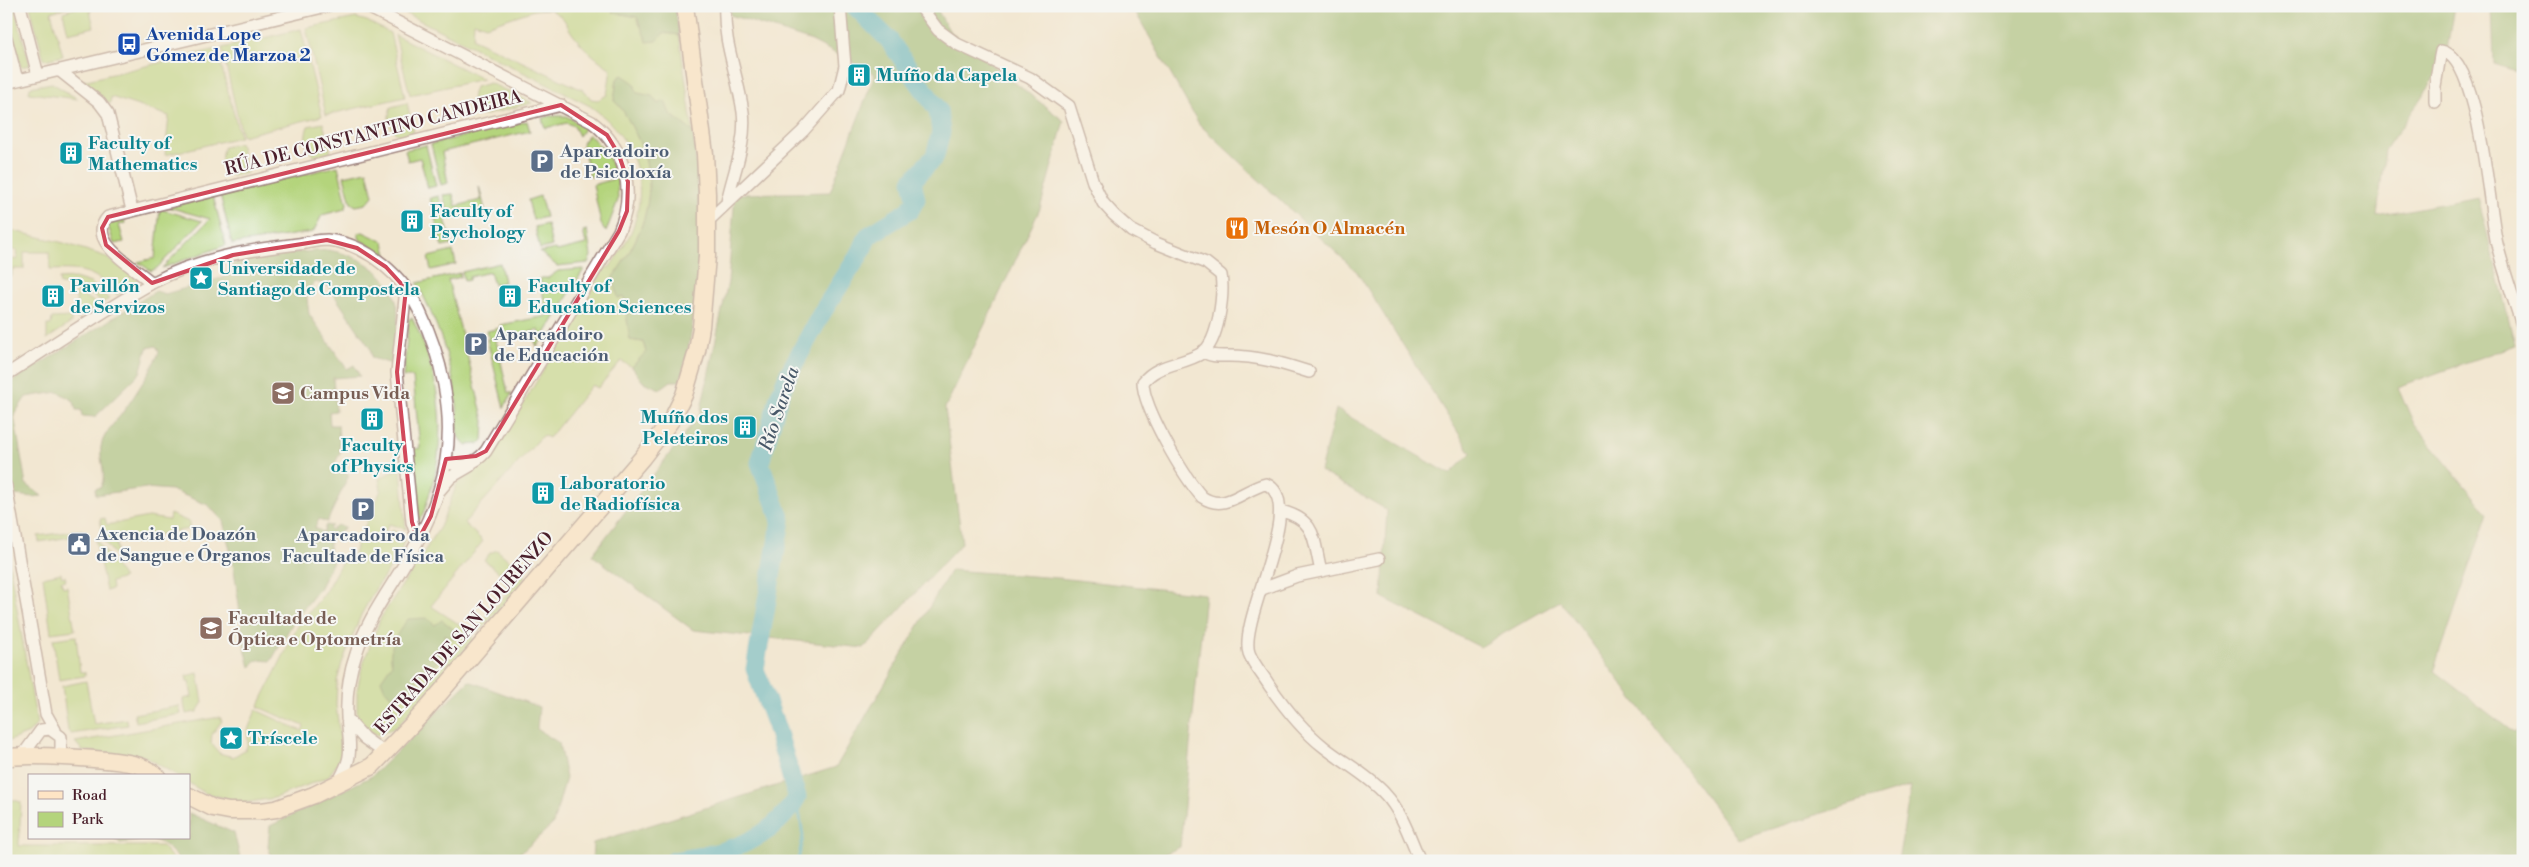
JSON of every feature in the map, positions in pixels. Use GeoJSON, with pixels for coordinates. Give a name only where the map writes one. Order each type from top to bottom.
{"type":"FeatureCollection","features":[{"type":"Feature","properties":{"kind":"street"},"geometry":{"type":"LineString","coordinates":[[20,6],[38,75]]}},
{"type":"Feature","properties":{"kind":"street"},"geometry":{"type":"LineString","coordinates":[[6,38],[12,82],[327,6]]}},
{"type":"Feature","properties":{"kind":"street"},"geometry":{"type":"LineString","coordinates":[[366,6],[561,105],[599,127],[614,144],[628,182],[627,211],[616,238],[486,450],[478,461],[451,477],[439,492]]}},
{"type":"Feature","properties":{"kind":"street","name":"ESTRADA DE SAN LOURENZO"},"geometry":{"type":"LineString","coordinates":[[190,796],[213,808],[230,811],[276,809],[314,795],[366,770],[382,758],[580,530],[672,419],[684,395],[697,351],[708,221],[705,154],[685,6]]}},
{"type":"Feature","properties":{"kind":"street"},"geometry":{"type":"LineString","coordinates":[[725,6],[727,46],[739,90],[743,125],[727,202]]}},
{"type":"Feature","properties":{"kind":"street"},"geometry":{"type":"LineString","coordinates":[[920,6],[938,30],[957,44],[1030,78],[1069,106],[1093,182],[1103,203],[1131,230],[1156,243],[1206,263],[1221,275],[1222,298],[1211,340],[1203,351],[1148,376],[1143,382],[1145,401],[1159,428],[1202,496],[1208,501],[1222,503],[1266,484],[1271,487],[1280,500],[1281,511],[1262,588],[1249,629],[1248,646],[1252,660],[1284,706],[1302,726],[1324,747],[1384,793],[1398,812],[1420,861]]}},
{"type":"Feature","properties":{"kind":"street"},"geometry":{"type":"LineString","coordinates":[[708,221],[803,130],[839,90],[844,66],[839,8]]}},
{"type":"Feature","properties":{"kind":"street"},"geometry":{"type":"LineString","coordinates":[[2435,102],[2435,86],[2441,51],[2453,59],[2463,74],[2474,107],[2483,139],[2497,243],[2523,328]]}},
{"type":"Feature","properties":{"kind":"street"},"geometry":{"type":"LineString","coordinates":[[60,70],[99,102],[108,114],[132,210]]}},
{"type":"Feature","properties":{"kind":"street","name":"RÚA DE CONSTANTINO CANDEIRA"},"geometry":{"type":"LineString","coordinates":[[152,283],[106,245],[101,235],[104,222],[108,217],[561,105]]}},
{"type":"Feature","properties":{"kind":"street"},"geometry":{"type":"LineString","coordinates":[[6,375],[152,283],[224,257],[266,248],[327,240],[356,248],[373,257],[386,267],[406,288],[418,307],[432,337],[442,376],[447,414],[446,459],[439,492],[430,516],[418,540],[371,617],[356,653],[348,682],[347,719],[349,754],[354,767],[366,770]]}},
{"type":"Feature","properties":{"kind":"street"},"geometry":{"type":"LineString","coordinates":[[406,288],[398,372],[412,522],[418,540]]}},
{"type":"Feature","properties":{"kind":"street"},"geometry":{"type":"LineString","coordinates":[[1203,351],[1207,355],[1254,356],[1309,372]]}},
{"type":"Feature","properties":{"kind":"street"},"geometry":{"type":"LineString","coordinates":[[446,459],[476,456],[486,450]]}},
{"type":"Feature","properties":{"kind":"street"},"geometry":{"type":"LineString","coordinates":[[446,459],[450,463],[462,466],[478,461]]}},
{"type":"Feature","properties":{"kind":"street"},"geometry":{"type":"LineString","coordinates":[[6,486],[46,714],[62,741],[61,758]]}},
{"type":"Feature","properties":{"kind":"street"},"geometry":{"type":"LineString","coordinates":[[1281,511],[1297,515],[1308,525],[1321,571]]}},
{"type":"Feature","properties":{"kind":"street"},"geometry":{"type":"LineString","coordinates":[[1262,588],[1297,576],[1379,560]]}},
{"type":"Feature","properties":{"kind":"street"},"geometry":{"type":"LineString","coordinates":[[10,757],[25,752],[46,714]]}},
{"type":"Feature","properties":{"kind":"street"},"geometry":{"type":"LineString","coordinates":[[347,719],[364,738],[378,748],[382,758]]}},
{"type":"Feature","properties":{"kind":"street"},"geometry":{"type":"LineString","coordinates":[[37,757],[35,743],[37,733],[45,728],[55,730]]}},
{"type":"Feature","properties":{"kind":"street"},"geometry":{"type":"LineString","coordinates":[[338,783],[352,744],[364,738]]}},
{"type":"Feature","properties":{"kind":"street"},"geometry":{"type":"LineString","coordinates":[[10,757],[61,758],[131,763],[153,774]]}},
{"type":"Feature","properties":{"kind":"highlighted area"},"geometry":{"type":"Polygon","coordinates":[[[561,105],[607,135],[619,155],[628,182],[627,211],[619,231],[486,451],[476,456],[446,459],[431,516],[418,540],[412,522],[397,372],[406,289],[386,267],[357,248],[327,240],[233,255],[152,283],[106,245],[102,228],[108,217],[132,210],[561,105]]]}},
{"type":"Feature","properties":{"kind":"green space"},"geometry":{"type":"Polygon","coordinates":[[[6,6],[14,6],[30,65],[21,67],[6,6]]]}},
{"type":"Feature","properties":{"kind":"green space"},"geometry":{"type":"Polygon","coordinates":[[[30,6],[71,6],[51,12],[63,56],[44,60],[30,6]]]}},
{"type":"Feature","properties":{"kind":"green space"},"geometry":{"type":"Polygon","coordinates":[[[82,6],[91,6],[92,10],[90,11],[94,27],[68,33],[63,12],[82,6]]]}},
{"type":"Feature","properties":{"kind":"green space"},"geometry":{"type":"Polygon","coordinates":[[[391,6],[611,6],[613,12],[637,17],[639,24],[656,41],[664,33],[679,35],[693,132],[658,104],[651,96],[637,93],[617,79],[614,101],[625,114],[642,149],[649,187],[647,206],[635,242],[613,277],[624,297],[630,340],[643,342],[646,352],[632,367],[621,361],[598,388],[592,385],[549,438],[543,435],[464,523],[483,541],[431,606],[468,630],[473,640],[397,727],[377,735],[361,727],[357,714],[357,690],[362,667],[380,619],[440,527],[457,484],[491,458],[604,268],[610,267],[633,227],[640,191],[633,159],[626,144],[616,130],[590,106],[391,6]],[[549,9],[534,10],[486,26],[474,22],[473,39],[585,91],[591,99],[598,100],[607,95],[611,69],[583,46],[571,32],[563,18],[549,9]]]}},
{"type":"Feature","properties":{"kind":"green space"},"geometry":{"type":"Polygon","coordinates":[[[611,6],[675,6],[679,35],[664,33],[656,41],[647,42],[637,17],[613,12],[611,6]]]}},
{"type":"Feature","properties":{"kind":"green space"},"geometry":{"type":"Polygon","coordinates":[[[731,6],[935,6],[950,32],[1064,121],[1040,209],[945,408],[962,543],[864,648],[693,630],[592,555],[700,414],[728,282],[735,194],[830,192],[875,74],[812,41],[730,15],[731,6]]]}},
{"type":"Feature","properties":{"kind":"green space"},"geometry":{"type":"Polygon","coordinates":[[[1132,6],[2454,6],[2445,63],[2385,150],[2377,216],[2478,197],[2515,345],[2398,387],[2414,424],[2488,514],[2434,671],[2514,733],[2523,726],[2523,861],[1898,861],[1911,786],[1738,839],[1560,601],[1480,647],[1382,597],[1387,510],[1320,471],[1336,409],[1450,474],[1471,453],[1357,272],[1199,124],[1132,6]]]}},
{"type":"Feature","properties":{"kind":"green space"},"geometry":{"type":"Polygon","coordinates":[[[2491,6],[2523,6],[2523,73],[2493,64],[2491,6]]]}},
{"type":"Feature","properties":{"kind":"green space"},"geometry":{"type":"Polygon","coordinates":[[[356,18],[367,21],[390,33],[405,97],[326,115],[306,28],[356,18]]]}},
{"type":"Feature","properties":{"kind":"green space"},"geometry":{"type":"Polygon","coordinates":[[[301,29],[322,116],[242,136],[222,48],[301,29]]]}},
{"type":"Feature","properties":{"kind":"green space"},"geometry":{"type":"Polygon","coordinates":[[[395,35],[483,79],[410,95],[395,35]]]}},
{"type":"Feature","properties":{"kind":"green space"},"geometry":{"type":"Polygon","coordinates":[[[217,49],[240,137],[165,155],[169,116],[111,97],[110,104],[83,81],[217,49]]]}},
{"type":"Feature","properties":{"kind":"green space"},"geometry":{"type":"Polygon","coordinates":[[[622,75],[634,83],[637,93],[652,96],[658,104],[665,101],[670,114],[693,132],[699,225],[697,290],[693,322],[688,352],[680,381],[671,381],[660,389],[643,382],[632,367],[646,352],[643,342],[630,340],[624,297],[618,298],[613,277],[635,242],[647,206],[649,187],[642,149],[625,114],[614,101],[617,79],[622,75]]]}},
{"type":"Feature","properties":{"kind":"green space"},"geometry":{"type":"Polygon","coordinates":[[[52,83],[78,99],[29,93],[30,87],[52,83]]]}},
{"type":"Feature","properties":{"kind":"green space"},"geometry":{"type":"Polygon","coordinates":[[[490,83],[532,103],[482,116],[473,103],[473,92],[475,87],[490,83]]]}},
{"type":"Feature","properties":{"kind":"green space"},"geometry":{"type":"Polygon","coordinates":[[[407,103],[414,133],[399,136],[393,130],[389,120],[391,107],[407,103]]]}},
{"type":"Feature","properties":{"kind":"green space"},"geometry":{"type":"Polygon","coordinates":[[[566,116],[585,127],[579,136],[574,126],[567,123],[545,128],[542,118],[566,116]]]}},
{"type":"Feature","properties":{"kind":"green space"},"geometry":{"type":"Polygon","coordinates":[[[527,121],[530,131],[442,152],[448,183],[441,185],[431,144],[527,121]]]}},
{"type":"Feature","properties":{"kind":"green space"},"geometry":{"type":"Polygon","coordinates":[[[323,123],[331,153],[315,157],[306,143],[306,131],[308,126],[323,123]]]}},
{"type":"Feature","properties":{"kind":"green space"},"geometry":{"type":"Polygon","coordinates":[[[589,134],[607,154],[614,171],[590,177],[582,143],[589,134]]]}},
{"type":"Feature","properties":{"kind":"green space"},"geometry":{"type":"Polygon","coordinates":[[[240,143],[247,173],[232,176],[225,170],[222,163],[222,152],[224,147],[240,143]]]}},
{"type":"Feature","properties":{"kind":"green space"},"geometry":{"type":"Polygon","coordinates":[[[426,145],[436,186],[428,188],[420,158],[408,161],[405,150],[426,145]]]}},
{"type":"Feature","properties":{"kind":"green space"},"geometry":{"type":"Polygon","coordinates":[[[338,166],[347,204],[345,209],[322,215],[313,232],[232,244],[220,194],[338,166]]]}},
{"type":"Feature","properties":{"kind":"green space"},"geometry":{"type":"Polygon","coordinates":[[[367,171],[373,196],[366,204],[356,206],[351,203],[344,176],[367,171]]]}},
{"type":"Feature","properties":{"kind":"green space"},"geometry":{"type":"Polygon","coordinates":[[[617,178],[618,200],[606,232],[601,224],[593,185],[617,178]]]}},
{"type":"Feature","properties":{"kind":"green space"},"geometry":{"type":"Polygon","coordinates":[[[479,186],[485,210],[450,219],[443,195],[453,194],[456,206],[481,200],[479,186]]]}},
{"type":"Feature","properties":{"kind":"green space"},"geometry":{"type":"Polygon","coordinates":[[[213,196],[226,245],[162,268],[210,219],[168,207],[213,196]]]}},
{"type":"Feature","properties":{"kind":"green space"},"geometry":{"type":"Polygon","coordinates":[[[439,196],[452,245],[442,247],[430,198],[439,196]]]}},
{"type":"Feature","properties":{"kind":"green space"},"geometry":{"type":"Polygon","coordinates":[[[540,196],[546,217],[533,220],[528,200],[540,196]]]}},
{"type":"Feature","properties":{"kind":"green space"},"geometry":{"type":"Polygon","coordinates":[[[160,209],[202,221],[157,268],[151,271],[138,262],[155,258],[160,209]]]}},
{"type":"Feature","properties":{"kind":"green space"},"geometry":{"type":"Polygon","coordinates":[[[124,218],[125,223],[119,225],[124,242],[114,244],[108,225],[112,221],[124,218]]]}},
{"type":"Feature","properties":{"kind":"green space"},"geometry":{"type":"Polygon","coordinates":[[[547,224],[552,246],[540,249],[535,227],[547,224]]]}},
{"type":"Feature","properties":{"kind":"green space"},"geometry":{"type":"Polygon","coordinates":[[[6,229],[64,243],[104,256],[139,280],[117,295],[101,280],[87,273],[71,270],[50,270],[49,252],[24,252],[24,269],[12,269],[12,276],[6,276],[6,260],[18,259],[17,250],[6,250],[6,229]]]}},
{"type":"Feature","properties":{"kind":"green space"},"geometry":{"type":"Polygon","coordinates":[[[587,230],[591,256],[588,263],[557,266],[540,252],[556,249],[557,251],[586,244],[583,231],[587,230]]]}},
{"type":"Feature","properties":{"kind":"green space"},"geometry":{"type":"Polygon","coordinates":[[[363,232],[384,242],[387,255],[360,240],[358,233],[363,232]]]}},
{"type":"Feature","properties":{"kind":"green space"},"geometry":{"type":"Polygon","coordinates":[[[328,250],[340,252],[362,261],[372,267],[388,283],[398,312],[392,364],[372,358],[370,348],[328,286],[316,282],[306,290],[309,314],[347,369],[354,365],[360,376],[333,378],[336,411],[329,412],[330,425],[338,425],[340,453],[333,467],[349,475],[327,522],[319,519],[315,528],[323,532],[326,525],[332,526],[329,528],[331,530],[337,525],[345,528],[330,538],[329,556],[333,561],[319,589],[294,621],[271,661],[258,660],[250,667],[245,649],[233,562],[223,521],[208,505],[171,490],[146,488],[96,495],[95,489],[101,487],[103,481],[102,442],[150,370],[159,351],[156,346],[147,348],[140,373],[95,417],[82,416],[81,410],[76,410],[74,401],[58,392],[26,397],[14,415],[26,484],[42,496],[14,495],[6,447],[6,385],[156,291],[165,294],[225,277],[234,263],[276,254],[328,250]]]}},
{"type":"Feature","properties":{"kind":"green space"},"geometry":{"type":"Polygon","coordinates":[[[453,251],[456,264],[431,270],[428,257],[453,251]]]}},
{"type":"Feature","properties":{"kind":"green space"},"geometry":{"type":"Polygon","coordinates":[[[500,263],[504,282],[494,285],[490,272],[469,277],[469,280],[464,281],[462,272],[500,263]]]}},
{"type":"Feature","properties":{"kind":"green space"},"geometry":{"type":"Polygon","coordinates":[[[584,269],[537,347],[535,341],[541,339],[539,330],[496,340],[508,393],[512,393],[504,408],[487,339],[489,339],[487,331],[500,328],[500,325],[547,316],[540,278],[548,278],[558,271],[584,269]]]}},
{"type":"Feature","properties":{"kind":"green space"},"geometry":{"type":"Polygon","coordinates":[[[460,273],[461,277],[448,280],[484,421],[483,440],[479,444],[466,445],[458,436],[455,389],[447,357],[431,312],[417,283],[460,273]]]}},
{"type":"Feature","properties":{"kind":"green space"},"geometry":{"type":"Polygon","coordinates":[[[75,278],[91,283],[109,299],[104,302],[76,286],[60,285],[59,279],[75,278]]]}},
{"type":"Feature","properties":{"kind":"green space"},"geometry":{"type":"Polygon","coordinates":[[[76,291],[99,305],[77,319],[76,291]]]}},
{"type":"Feature","properties":{"kind":"green space"},"geometry":{"type":"Polygon","coordinates":[[[71,317],[71,323],[47,339],[47,325],[51,325],[52,318],[71,317]]]}},
{"type":"Feature","properties":{"kind":"green space"},"geometry":{"type":"Polygon","coordinates":[[[412,318],[429,359],[435,381],[440,425],[436,470],[426,507],[419,520],[417,519],[410,450],[420,448],[413,377],[403,377],[409,319],[412,318]]]}},
{"type":"Feature","properties":{"kind":"green space"},"geometry":{"type":"Polygon","coordinates":[[[398,468],[401,469],[406,529],[389,524],[381,540],[392,530],[405,536],[400,554],[376,588],[361,615],[342,663],[337,681],[336,705],[342,753],[328,777],[274,798],[244,803],[205,793],[190,784],[190,774],[175,774],[144,756],[83,751],[75,742],[220,717],[222,721],[212,734],[211,743],[219,753],[233,757],[246,749],[248,742],[247,732],[256,710],[302,731],[304,726],[258,707],[298,626],[324,594],[341,563],[354,556],[356,546],[381,490],[379,479],[398,468]]]}},
{"type":"Feature","properties":{"kind":"green space"},"geometry":{"type":"Polygon","coordinates":[[[170,514],[189,522],[189,529],[116,542],[118,559],[103,540],[100,519],[105,518],[107,525],[148,517],[169,520],[170,514]]]}},
{"type":"Feature","properties":{"kind":"green space"},"geometry":{"type":"Polygon","coordinates":[[[82,530],[83,535],[39,542],[38,536],[82,530]]]}},
{"type":"Feature","properties":{"kind":"green space"},"geometry":{"type":"Polygon","coordinates":[[[95,538],[124,578],[111,582],[112,589],[106,591],[95,538]]]}},
{"type":"Feature","properties":{"kind":"green space"},"geometry":{"type":"Polygon","coordinates":[[[6,545],[37,724],[29,733],[6,742],[6,545]]]}},
{"type":"Feature","properties":{"kind":"green space"},"geometry":{"type":"Polygon","coordinates":[[[497,550],[523,572],[525,579],[479,632],[479,626],[515,585],[484,560],[490,553],[497,550]]]}},
{"type":"Feature","properties":{"kind":"green space"},"geometry":{"type":"Polygon","coordinates":[[[951,570],[1059,578],[1205,594],[1180,847],[1149,861],[592,861],[593,843],[836,767],[951,570]]]}},
{"type":"Feature","properties":{"kind":"green space"},"geometry":{"type":"Polygon","coordinates":[[[61,573],[62,577],[65,576],[66,580],[61,581],[63,587],[67,586],[75,630],[51,633],[43,577],[61,573]]]}},
{"type":"Feature","properties":{"kind":"green space"},"geometry":{"type":"Polygon","coordinates":[[[427,618],[435,625],[442,620],[462,636],[452,639],[445,634],[446,653],[426,672],[420,674],[410,689],[396,702],[385,690],[381,680],[392,664],[392,646],[397,634],[408,619],[427,618]]]}},
{"type":"Feature","properties":{"kind":"green space"},"geometry":{"type":"Polygon","coordinates":[[[76,636],[80,672],[85,672],[85,676],[59,680],[53,639],[76,636]]]}},
{"type":"Feature","properties":{"kind":"green space"},"geometry":{"type":"Polygon","coordinates":[[[198,673],[203,702],[197,712],[186,714],[183,699],[192,697],[189,681],[187,681],[186,676],[198,673]]]}},
{"type":"Feature","properties":{"kind":"green space"},"geometry":{"type":"Polygon","coordinates":[[[86,681],[94,724],[127,719],[128,725],[71,734],[68,731],[62,686],[86,681]]]}},
{"type":"Feature","properties":{"kind":"green space"},"geometry":{"type":"Polygon","coordinates":[[[469,681],[539,707],[537,729],[559,743],[566,778],[553,824],[523,851],[504,861],[272,861],[268,846],[270,826],[372,776],[469,681]]]}},
{"type":"Feature","properties":{"kind":"green space"},"geometry":{"type":"Polygon","coordinates":[[[179,706],[181,714],[136,722],[134,714],[179,706]]]}},
{"type":"Feature","properties":{"kind":"green space"},"geometry":{"type":"Polygon","coordinates":[[[6,798],[21,802],[19,846],[162,846],[175,861],[6,861],[6,798]]]}},
{"type":"Feature","properties":{"kind":"green space"},"geometry":{"type":"Polygon","coordinates":[[[190,813],[234,833],[241,861],[177,861],[178,858],[158,841],[152,840],[190,840],[190,813]]]}},
{"type":"Feature","properties":{"kind":"green space"},"geometry":{"type":"Polygon","coordinates":[[[116,840],[146,840],[120,843],[116,840]]]}},
{"type":"Feature","properties":{"kind":"waterway","name":"Río Sarela"},"geometry":{"type":"LineString","coordinates":[[674,861],[727,850],[744,844],[773,826],[786,813],[797,797],[776,726],[755,669],[781,520],[760,463],[779,397],[788,375],[823,311],[861,252],[868,236],[910,210],[916,199],[912,181],[935,156],[941,132],[938,110],[889,40],[855,6]]}},
{"type":"Feature","properties":{"kind":"waterway"},"geometry":{"type":"LineString","coordinates":[[797,797],[803,836],[798,861]]}},
{"type":"Feature","properties":{"kind":"place","name":"Avenida Lope Gómez de Marzoa 2"},"geometry":{"type":"Point","coordinates":[129,44]}},
{"type":"Feature","properties":{"kind":"place","name":"Muíño da Capela"},"geometry":{"type":"Point","coordinates":[859,75]}},
{"type":"Feature","properties":{"kind":"place","name":"Faculty of Mathematics"},"geometry":{"type":"Point","coordinates":[71,153]}},
{"type":"Feature","properties":{"kind":"place","name":"Aparcadoiro de Psicoloxía"},"geometry":{"type":"Point","coordinates":[542,161]}},
{"type":"Feature","properties":{"kind":"place","name":"Faculty of Psychology"},"geometry":{"type":"Point","coordinates":[412,221]}},
{"type":"Feature","properties":{"kind":"place","name":"Mesón O Almacén"},"geometry":{"type":"Point","coordinates":[1237,228]}},
{"type":"Feature","properties":{"kind":"place","name":"Universidade de Santiago de Compostela"},"geometry":{"type":"Point","coordinates":[201,278]}},
{"type":"Feature","properties":{"kind":"place","name":"Pavillón de Servizos"},"geometry":{"type":"Point","coordinates":[53,296]}},
{"type":"Feature","properties":{"kind":"place","name":"Faculty of Education Sciences"},"geometry":{"type":"Point","coordinates":[510,296]}},
{"type":"Feature","properties":{"kind":"place","name":"Aparcadoiro de Educación"},"geometry":{"type":"Point","coordinates":[476,344]}},
{"type":"Feature","properties":{"kind":"place","name":"Campus Vida"},"geometry":{"type":"Point","coordinates":[283,393]}},
{"type":"Feature","properties":{"kind":"place","name":"Faculty of Physics"},"geometry":{"type":"Point","coordinates":[372,419]}},
{"type":"Feature","properties":{"kind":"place","name":"Muíño dos Peleteiros"},"geometry":{"type":"Point","coordinates":[745,427]}},
{"type":"Feature","properties":{"kind":"place","name":"Laboratorio de Radiofísica"},"geometry":{"type":"Point","coordinates":[543,493]}},
{"type":"Feature","properties":{"kind":"place","name":"Aparcadoiro da Facultade de Física"},"geometry":{"type":"Point","coordinates":[363,509]}},
{"type":"Feature","properties":{"kind":"place","name":"Axencia de Doazón de Sangue e Órganos"},"geometry":{"type":"Point","coordinates":[79,544]}},
{"type":"Feature","properties":{"kind":"place","name":"Facultade de Óptica e Optometría"},"geometry":{"type":"Point","coordinates":[211,628]}},
{"type":"Feature","properties":{"kind":"place","name":"Tríscele"},"geometry":{"type":"Point","coordinates":[231,738]}}]}
